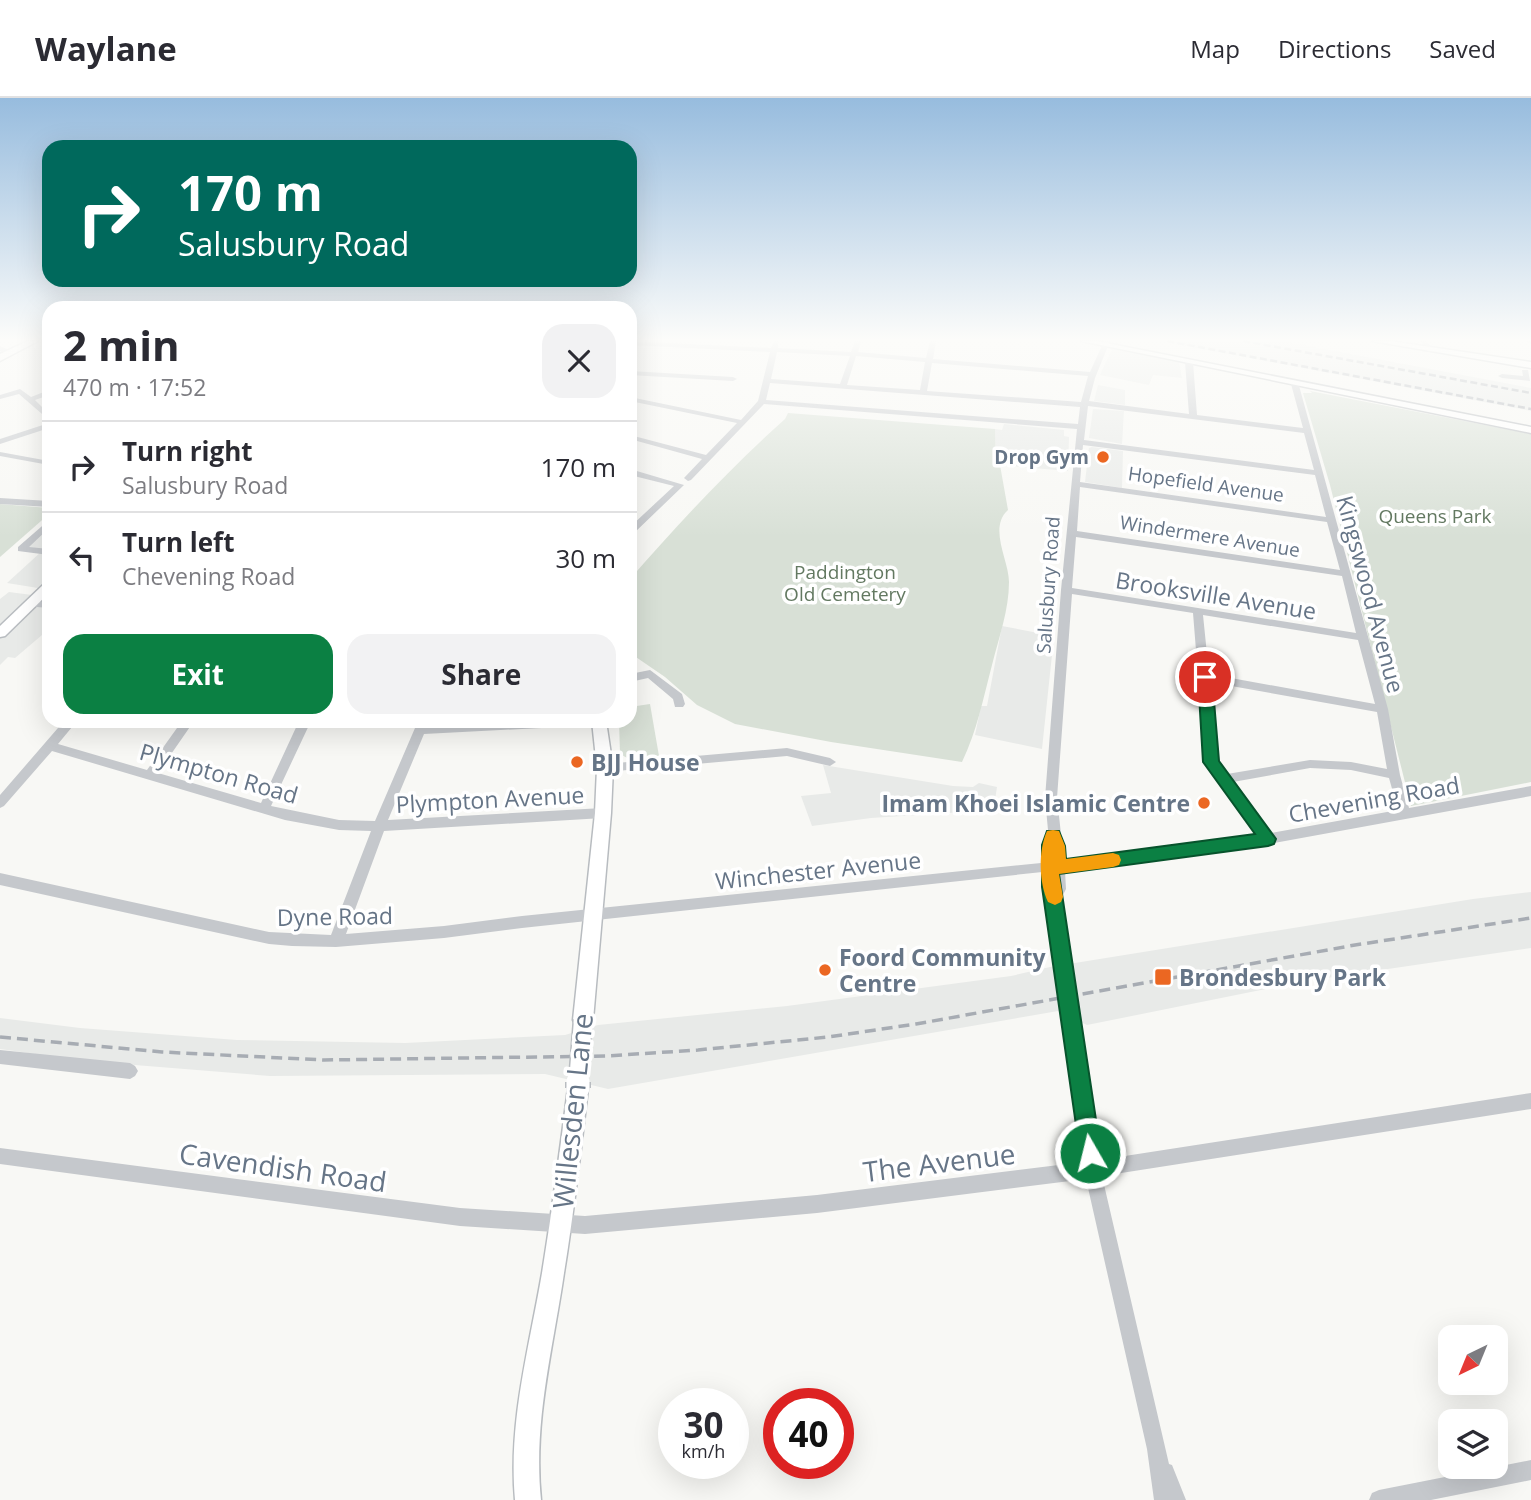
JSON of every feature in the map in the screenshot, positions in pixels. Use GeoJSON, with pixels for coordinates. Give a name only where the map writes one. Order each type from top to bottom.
{"type":"FeatureCollection","features":[{"type":"Feature","properties":{"kind":"main road"},"geometry":{"type":"LineString","coordinates":[[1410,406],[1531,430]]}},
{"type":"Feature","properties":{"kind":"main road"},"geometry":{"type":"LineString","coordinates":[[0,633],[42,592]]}},
{"type":"Feature","properties":{"kind":"main road","name":"Willesden Lane"},"geometry":{"type":"LineString","coordinates":[[528,1500],[524,1472],[527,1431],[560,1226],[578,1088],[603,813],[605,768],[600,728]]}},
{"type":"Feature","properties":{"kind":"street"},"geometry":{"type":"LineString","coordinates":[[672,406],[744,419]]}},
{"type":"Feature","properties":{"kind":"street"},"geometry":{"type":"LineString","coordinates":[[688,478],[757,406]]}},
{"type":"Feature","properties":{"kind":"street"},"geometry":{"type":"LineString","coordinates":[[819,406],[1082,427]]}},
{"type":"Feature","properties":{"kind":"street","name":"Salusbury Road"},"geometry":{"type":"LineString","coordinates":[[1054,867],[1051,798],[1066,590],[1084,406]]}},
{"type":"Feature","properties":{"kind":"street"},"geometry":{"type":"LineString","coordinates":[[1104,406],[1306,431]]}},
{"type":"Feature","properties":{"kind":"street"},"geometry":{"type":"LineString","coordinates":[[1192,406],[1193,417]]}},
{"type":"Feature","properties":{"kind":"street","name":"Kingswood Avenue"},"geometry":{"type":"LineString","coordinates":[[1300,406],[1382,709],[1394,775],[1405,816]]}},
{"type":"Feature","properties":{"kind":"street"},"geometry":{"type":"LineString","coordinates":[[0,442],[42,427]]}},
{"type":"Feature","properties":{"kind":"street"},"geometry":{"type":"LineString","coordinates":[[637,439],[706,457]]}},
{"type":"Feature","properties":{"kind":"street"},"geometry":{"type":"LineString","coordinates":[[1081,442],[1317,473]]}},
{"type":"Feature","properties":{"kind":"street"},"geometry":{"type":"LineString","coordinates":[[0,454],[42,462]]}},
{"type":"Feature","properties":{"kind":"street"},"geometry":{"type":"LineString","coordinates":[[637,474],[680,485],[637,525]]}},
{"type":"Feature","properties":{"kind":"street","name":"Hopefield Avenue"},"geometry":{"type":"LineString","coordinates":[[1076,484],[1331,520]]}},
{"type":"Feature","properties":{"kind":"street"},"geometry":{"type":"LineString","coordinates":[[0,500],[42,503]]}},
{"type":"Feature","properties":{"kind":"street"},"geometry":{"type":"LineString","coordinates":[[42,530],[21,549],[42,551]]}},
{"type":"Feature","properties":{"kind":"street","name":"Windermere Avenue"},"geometry":{"type":"LineString","coordinates":[[1071,533],[1345,574]]}},
{"type":"Feature","properties":{"kind":"street","name":"Brooksville Avenue"},"geometry":{"type":"LineString","coordinates":[[1066,590],[1361,637]]}},
{"type":"Feature","properties":{"kind":"street"},"geometry":{"type":"LineString","coordinates":[[29,604],[42,605]]}},
{"type":"Feature","properties":{"kind":"street"},"geometry":{"type":"LineString","coordinates":[[1198,613],[1211,762],[1268,839]]}},
{"type":"Feature","properties":{"kind":"street"},"geometry":{"type":"LineString","coordinates":[[637,677],[650,674],[673,692],[679,704]]}},
{"type":"Feature","properties":{"kind":"street"},"geometry":{"type":"LineString","coordinates":[[1205,677],[1382,709]]}},
{"type":"Feature","properties":{"kind":"street"},"geometry":{"type":"LineString","coordinates":[[0,803],[65,728]]}},
{"type":"Feature","properties":{"kind":"street"},"geometry":{"type":"LineString","coordinates":[[150,775],[183,728]]}},
{"type":"Feature","properties":{"kind":"street"},"geometry":{"type":"LineString","coordinates":[[264,809],[302,728]]}},
{"type":"Feature","properties":{"kind":"street"},"geometry":{"type":"LineString","coordinates":[[336,941],[420,728]]}},
{"type":"Feature","properties":{"kind":"street","name":"Plympton Road"},"geometry":{"type":"LineString","coordinates":[[50,746],[309,821],[379,827]]}},
{"type":"Feature","properties":{"kind":"street"},"geometry":{"type":"LineString","coordinates":[[605,768],[787,752],[830,762]]}},
{"type":"Feature","properties":{"kind":"street"},"geometry":{"type":"LineString","coordinates":[[1224,779],[1310,764],[1351,766],[1394,775]]}},
{"type":"Feature","properties":{"kind":"street","name":"Chevening Road"},"geometry":{"type":"LineString","coordinates":[[1054,867],[1268,839],[1531,791]]}},
{"type":"Feature","properties":{"kind":"street","name":"Plympton Avenue"},"geometry":{"type":"LineString","coordinates":[[379,827],[603,813]]}},
{"type":"Feature","properties":{"kind":"street"},"geometry":{"type":"LineString","coordinates":[[1054,867],[1059,889],[1055,897],[1062,954],[1092,1170],[1157,1449],[1164,1500]]}},
{"type":"Feature","properties":{"kind":"street","name":"Winchester Avenue"},"geometry":{"type":"LineString","coordinates":[[592,915],[1054,867]]}},
{"type":"Feature","properties":{"kind":"street","name":"Dyne Road"},"geometry":{"type":"LineString","coordinates":[[0,879],[269,938],[336,941],[592,915]]}},
{"type":"Feature","properties":{"kind":"street"},"geometry":{"type":"LineString","coordinates":[[0,1057],[130,1071]]}},
{"type":"Feature","properties":{"kind":"street","name":"The Avenue"},"geometry":{"type":"LineString","coordinates":[[560,1226],[747,1212],[1092,1170],[1531,1101]]}},
{"type":"Feature","properties":{"kind":"street","name":"Cavendish Road"},"geometry":{"type":"LineString","coordinates":[[0,1156],[460,1217],[560,1226]]}},
{"type":"Feature","properties":{"kind":"street"},"geometry":{"type":"LineString","coordinates":[[1157,1449],[1176,1500]]}},
{"type":"Feature","properties":{"kind":"street"},"geometry":{"type":"LineString","coordinates":[[1379,1500],[1531,1470]]}},
{"type":"Feature","properties":{"kind":"shaded area"},"geometry":{"type":"Polygon","coordinates":[[[1507,406],[1531,406],[1531,411],[1507,406]]]}},
{"type":"Feature","properties":{"kind":"shaded area"},"geometry":{"type":"Polygon","coordinates":[[[1093,409],[1124,411],[1122,444],[1089,438],[1093,409]]]}},
{"type":"Feature","properties":{"kind":"shaded area"},"geometry":{"type":"Polygon","coordinates":[[[1004,424],[1064,430],[1064,436],[1069,437],[1068,471],[1000,465],[996,462],[995,429],[1002,430],[1004,424]]]}},
{"type":"Feature","properties":{"kind":"shaded area"},"geometry":{"type":"Polygon","coordinates":[[[1089,448],[1123,451],[1122,488],[1085,482],[1089,448]]]}},
{"type":"Feature","properties":{"kind":"shaded area"},"geometry":{"type":"Polygon","coordinates":[[[42,529],[42,635],[15,658],[8,657],[0,665],[0,599],[9,592],[32,595],[38,588],[7,583],[41,552],[19,549],[42,529]]]}},
{"type":"Feature","properties":{"kind":"shaded area"},"geometry":{"type":"Polygon","coordinates":[[[1002,626],[1054,636],[1042,749],[975,735],[981,706],[987,706],[1002,626]]]}},
{"type":"Feature","properties":{"kind":"shaded area"},"geometry":{"type":"Polygon","coordinates":[[[823,765],[953,786],[973,787],[979,783],[997,787],[993,813],[979,811],[871,818],[812,826],[801,796],[831,793],[823,765]]]}},
{"type":"Feature","properties":{"kind":"shaded area"},"geometry":{"type":"Polygon","coordinates":[[[1531,892],[1531,948],[1306,981],[1087,1025],[1058,1011],[608,1089],[545,1074],[270,1076],[85,1061],[0,1049],[0,1018],[80,1028],[237,1040],[405,1043],[565,1035],[598,1025],[787,1006],[1011,976],[1050,967],[1531,892]]]}},
{"type":"Feature","properties":{"kind":"green space","name":"Queens Park"},"geometry":{"type":"Polygon","coordinates":[[[1307,406],[1389,406],[1531,434],[1531,782],[1411,806],[1330,485],[1307,406]]]}},
{"type":"Feature","properties":{"kind":"green space","name":"Paddington Old Cemetery"},"geometry":{"type":"Polygon","coordinates":[[[788,413],[995,429],[996,462],[1000,465],[1008,510],[1002,517],[1000,535],[1009,592],[979,715],[962,762],[735,724],[697,705],[665,677],[637,658],[637,571],[705,497],[788,413]]]}},
{"type":"Feature","properties":{"kind":"green space"},"geometry":{"type":"Polygon","coordinates":[[[0,504],[42,507],[42,520],[0,557],[0,504]]]}},
{"type":"Feature","properties":{"kind":"green space"},"geometry":{"type":"Polygon","coordinates":[[[650,704],[659,756],[629,759],[620,754],[619,728],[637,728],[637,706],[650,704]]]}},
{"type":"Feature","properties":{"kind":"railway"},"geometry":{"type":"LineString","coordinates":[[1517,406],[1531,409]]}},
{"type":"Feature","properties":{"kind":"railway"},"geometry":{"type":"LineString","coordinates":[[0,1037],[162,1052],[324,1060],[606,1056],[698,1050],[828,1037],[916,1024],[1355,945],[1531,918]]}},
{"type":"Feature","properties":{"kind":"slow traffic"},"geometry":{"type":"LineString","coordinates":[[1055,897],[1049,867],[1053,836],[1057,846],[1058,867],[1113,860]]}},
{"type":"Feature","properties":{"kind":"place","name":"Drop Gym"},"geometry":{"type":"Point","coordinates":[1103,457]}},
{"type":"Feature","properties":{"kind":"place","name":"BJJ House"},"geometry":{"type":"Point","coordinates":[577,762]}},
{"type":"Feature","properties":{"kind":"place","name":"Imam Khoei Islamic Centre"},"geometry":{"type":"Point","coordinates":[1204,803]}},
{"type":"Feature","properties":{"kind":"place","name":"Foord Community Centre"},"geometry":{"type":"Point","coordinates":[825,970]}},
{"type":"Feature","properties":{"kind":"place","name":"Brondesbury Park"},"geometry":{"type":"Point","coordinates":[1163,977]}},
{"type":"Feature","properties":{"kind":"route"},"geometry":{"type":"LineString","coordinates":[[1090,1153],[1055,897],[1051,887],[1050,845],[1053,836],[1057,846],[1058,867],[1268,839],[1211,762],[1205,677]]}}]}
